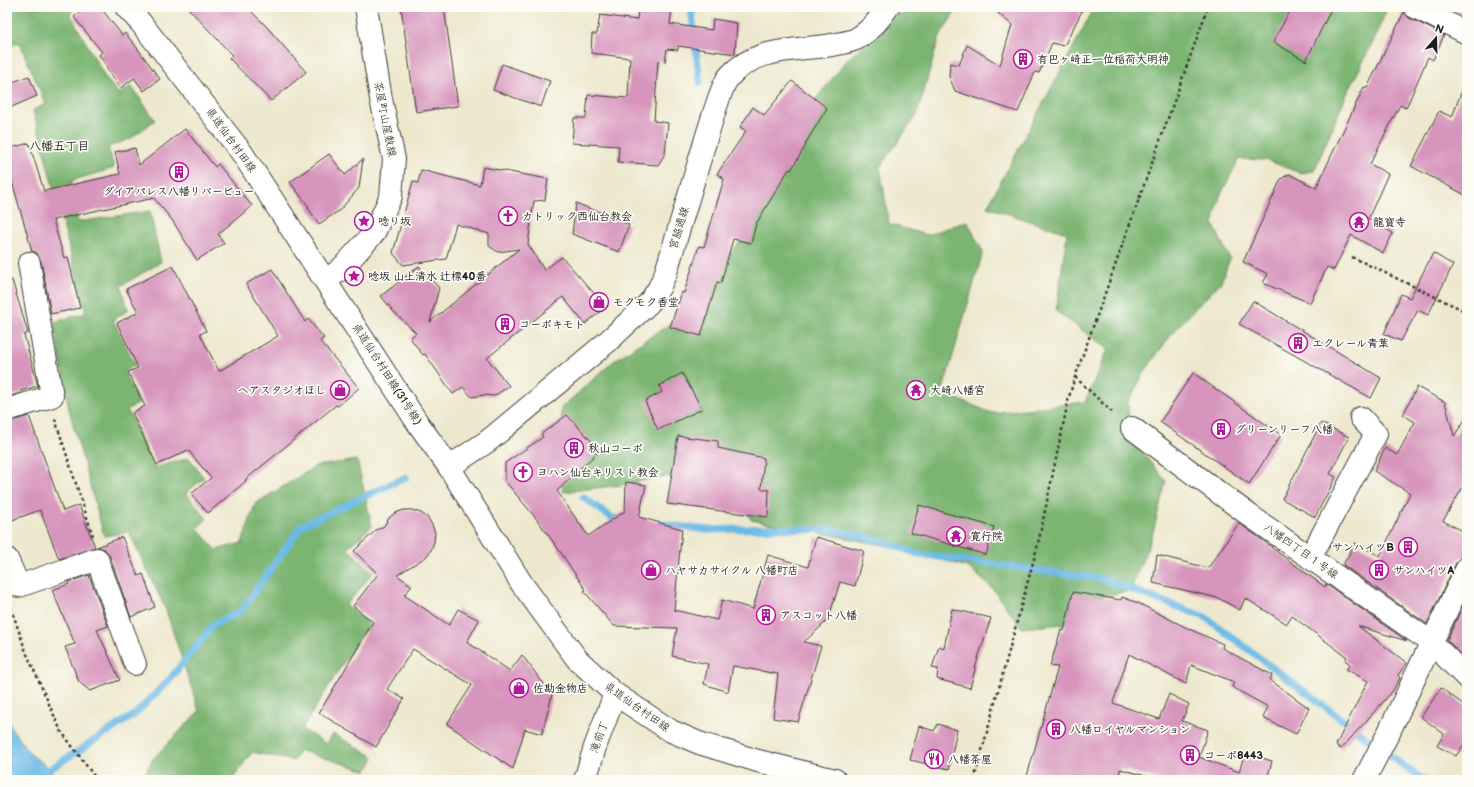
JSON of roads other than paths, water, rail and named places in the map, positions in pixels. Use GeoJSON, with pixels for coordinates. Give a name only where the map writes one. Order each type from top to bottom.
{"type":"FeatureCollection","features":[{"type":"Feature","properties":{"kind":"street","name":"県道仙台村田線"},"geometry":{"type":"LineString","coordinates":[[126,7],[141,23],[242,153],[326,281]]}},
{"type":"Feature","properties":{"kind":"street","name":"茶屋町山屋敷線"},"geometry":{"type":"LineString","coordinates":[[326,281],[342,268],[374,233],[391,196],[394,159],[381,99],[366,7]]}},
{"type":"Feature","properties":{"kind":"street","name":"宮脇通線"},"geometry":{"type":"LineString","coordinates":[[449,467],[488,441],[606,343],[649,303],[659,288],[666,272],[715,109],[727,79],[739,67],[752,58],[772,53],[842,43],[855,39],[868,31],[888,7]]}},
{"type":"Feature","properties":{"kind":"street"},"geometry":{"type":"LineString","coordinates":[[1415,7],[1467,33]]}},
{"type":"Feature","properties":{"kind":"street"},"geometry":{"type":"LineString","coordinates":[[7,410],[52,396],[30,263]]}},
{"type":"Feature","properties":{"kind":"street","name":"県道仙台村田線(31号線)"},"geometry":{"type":"LineString","coordinates":[[326,281],[417,422],[449,467]]}},
{"type":"Feature","properties":{"kind":"street"},"geometry":{"type":"LineString","coordinates":[[1310,558],[1376,434],[1361,418]]}},
{"type":"Feature","properties":{"kind":"street","name":"八幡四丁目１号線"},"geometry":{"type":"LineString","coordinates":[[1132,428],[1310,558],[1432,643],[1467,678]]}},
{"type":"Feature","properties":{"kind":"street","name":"県道仙台村田線"},"geometry":{"type":"LineString","coordinates":[[449,467],[522,584],[577,659],[615,694],[671,731],[699,743],[758,761],[835,780]]}},
{"type":"Feature","properties":{"kind":"street"},"geometry":{"type":"LineString","coordinates":[[7,559],[19,586],[97,559],[135,664]]}},
{"type":"Feature","properties":{"kind":"street"},"geometry":{"type":"LineString","coordinates":[[1364,780],[1432,643],[1467,568]]}},
{"type":"Feature","properties":{"kind":"street","name":"滝前丁"},"geometry":{"type":"LineString","coordinates":[[585,780],[595,747],[615,694]]}},
{"type":"Feature","properties":{"kind":"water"},"geometry":{"type":"Polygon","coordinates":[[[7,719],[30,754],[50,769],[53,780],[7,780],[7,719]]]}},
{"type":"Feature","properties":{"kind":"waterway"},"geometry":{"type":"LineString","coordinates":[[691,7],[700,83]]}},
{"type":"Feature","properties":{"kind":"waterway"},"geometry":{"type":"LineString","coordinates":[[28,780],[50,769],[134,715],[170,679],[213,625],[241,611],[301,526],[406,477]]}},
{"type":"Feature","properties":{"kind":"waterway"},"geometry":{"type":"LineString","coordinates":[[583,497],[612,518],[624,519]]}},
{"type":"Feature","properties":{"kind":"waterway"},"geometry":{"type":"LineString","coordinates":[[660,524],[708,530],[771,528],[832,530],[882,541],[918,554],[1103,579],[1205,617],[1416,775],[1425,780]]}},
{"type":"Feature","properties":{"kind":"place","name":"有巴ヶ崎正一位稲荷大明神"},"geometry":{"type":"Point","coordinates":[1023,59]}},
{"type":"Feature","properties":{"kind":"place","name":"ダイアパレス八幡リバービュー"},"geometry":{"type":"Point","coordinates":[179,172]}},
{"type":"Feature","properties":{"kind":"place","name":"カトリック西仙台教会"},"geometry":{"type":"Point","coordinates":[508,216]}},
{"type":"Feature","properties":{"kind":"place","name":"唸り坂"},"geometry":{"type":"Point","coordinates":[364,221]}},
{"type":"Feature","properties":{"kind":"place","name":"龍寳寺"},"geometry":{"type":"Point","coordinates":[1359,222]}},
{"type":"Feature","properties":{"kind":"place","name":"唸坂 山上清水 辻標40番"},"geometry":{"type":"Point","coordinates":[354,276]}},
{"type":"Feature","properties":{"kind":"place","name":"モクモク香堂"},"geometry":{"type":"Point","coordinates":[599,302]}},
{"type":"Feature","properties":{"kind":"place","name":"コーポキモト"},"geometry":{"type":"Point","coordinates":[505,324]}},
{"type":"Feature","properties":{"kind":"place","name":"エクレール青葉"},"geometry":{"type":"Point","coordinates":[1298,343]}},
{"type":"Feature","properties":{"kind":"place","name":"ヘアスタジオほし"},"geometry":{"type":"Point","coordinates":[340,390]}},
{"type":"Feature","properties":{"kind":"place","name":"大崎八幡宮"},"geometry":{"type":"Point","coordinates":[916,390]}},
{"type":"Feature","properties":{"kind":"place","name":"グリーンリーフ八幡"},"geometry":{"type":"Point","coordinates":[1221,429]}},
{"type":"Feature","properties":{"kind":"place","name":"秋山コーポ"},"geometry":{"type":"Point","coordinates":[574,448]}},
{"type":"Feature","properties":{"kind":"place","name":"ヨハン仙台キリスト教会"},"geometry":{"type":"Point","coordinates":[523,472]}},
{"type":"Feature","properties":{"kind":"place","name":"寛行院"},"geometry":{"type":"Point","coordinates":[956,536]}},
{"type":"Feature","properties":{"kind":"place","name":"サンハイツB"},"geometry":{"type":"Point","coordinates":[1408,547]}},
{"type":"Feature","properties":{"kind":"place","name":"ハヤサカサイクル 八幡町店"},"geometry":{"type":"Point","coordinates":[651,570]}},
{"type":"Feature","properties":{"kind":"place","name":"サンハイツA"},"geometry":{"type":"Point","coordinates":[1379,570]}},
{"type":"Feature","properties":{"kind":"place","name":"アスコット八幡"},"geometry":{"type":"Point","coordinates":[766,615]}},
{"type":"Feature","properties":{"kind":"place","name":"佐勘金物店"},"geometry":{"type":"Point","coordinates":[519,688]}},
{"type":"Feature","properties":{"kind":"place","name":"八幡ロイヤルマンション"},"geometry":{"type":"Point","coordinates":[1056,729]}},
{"type":"Feature","properties":{"kind":"place","name":"コーポ8443"},"geometry":{"type":"Point","coordinates":[1190,755]}},
{"type":"Feature","properties":{"kind":"place","name":"八幡茶屋"},"geometry":{"type":"Point","coordinates":[934,759]}},
{"type":"Feature","properties":{"kind":"district","name":"八幡五丁目"},"geometry":{"type":"Point","coordinates":[59,146]}}]}
